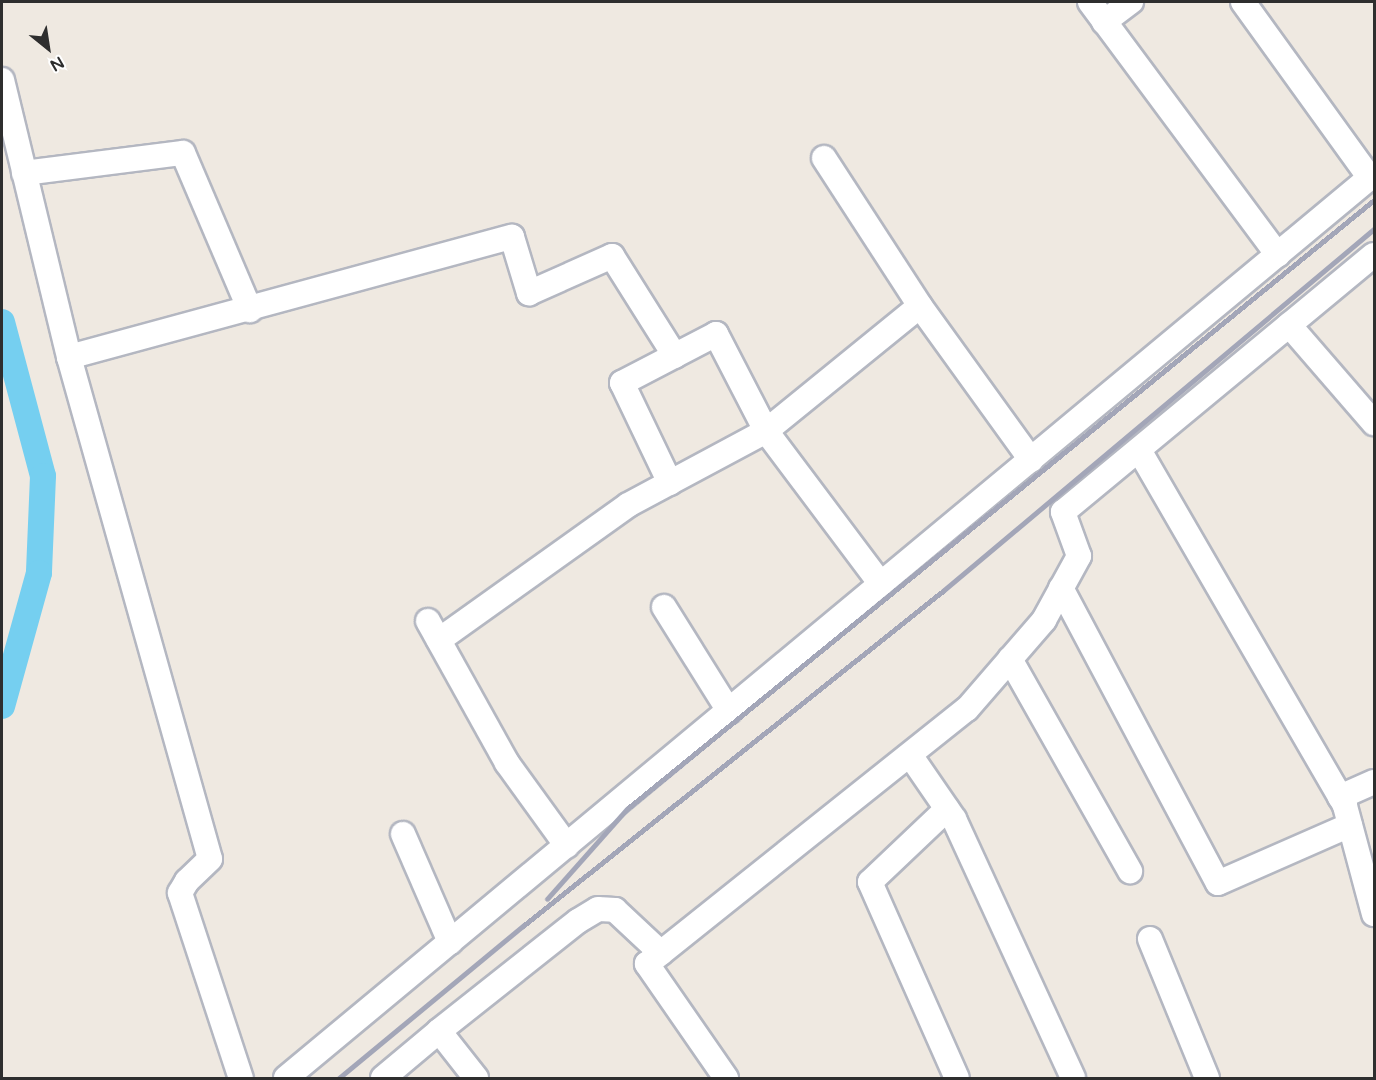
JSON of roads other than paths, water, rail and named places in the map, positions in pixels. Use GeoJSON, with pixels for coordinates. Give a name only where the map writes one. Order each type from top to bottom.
{"type":"FeatureCollection","features":[{"type":"Feature","properties":{"kind":"street"},"geometry":{"type":"LineString","coordinates":[[1090,2],[1278,255]]}},
{"type":"Feature","properties":{"kind":"street"},"geometry":{"type":"LineString","coordinates":[[1104,22],[1131,2]]}},
{"type":"Feature","properties":{"kind":"street"},"geometry":{"type":"LineString","coordinates":[[286,1078],[1372,176],[1243,2]]}},
{"type":"Feature","properties":{"kind":"street"},"geometry":{"type":"LineString","coordinates":[[2,80],[69,357],[210,859],[180,893],[240,1078]]}},
{"type":"Feature","properties":{"kind":"street"},"geometry":{"type":"LineString","coordinates":[[24,173],[183,153],[250,309]]}},
{"type":"Feature","properties":{"kind":"street"},"geometry":{"type":"LineString","coordinates":[[824,158],[920,306],[1031,460]]}},
{"type":"Feature","properties":{"kind":"street"},"geometry":{"type":"LineString","coordinates":[[69,357],[512,237],[529,293],[612,256],[675,356]]}},
{"type":"Feature","properties":{"kind":"street"},"geometry":{"type":"LineString","coordinates":[[726,1078],[647,964],[967,709],[1044,620],[1079,556],[1064,512],[1374,255]]}},
{"type":"Feature","properties":{"kind":"street"},"geometry":{"type":"LineString","coordinates":[[567,846],[507,763],[434,630],[628,505],[766,431],[920,306]]}},
{"type":"Feature","properties":{"kind":"street"},"geometry":{"type":"LineString","coordinates":[[1289,325],[1374,423]]}},
{"type":"Feature","properties":{"kind":"street"},"geometry":{"type":"LineString","coordinates":[[670,483],[622,383],[716,334],[766,431],[881,584]]}},
{"type":"Feature","properties":{"kind":"street"},"geometry":{"type":"LineString","coordinates":[[1139,450],[1340,797],[1374,914]]}},
{"type":"Feature","properties":{"kind":"street"},"geometry":{"type":"LineString","coordinates":[[1061,588],[1218,884],[1350,825]]}},
{"type":"Feature","properties":{"kind":"street"},"geometry":{"type":"LineString","coordinates":[[664,607],[729,711]]}},
{"type":"Feature","properties":{"kind":"street"},"geometry":{"type":"LineString","coordinates":[[1010,659],[1130,871]]}},
{"type":"Feature","properties":{"kind":"street"},"geometry":{"type":"LineString","coordinates":[[910,755],[947,809],[1074,1078]]}},
{"type":"Feature","properties":{"kind":"street"},"geometry":{"type":"LineString","coordinates":[[1340,797],[1374,782]]}},
{"type":"Feature","properties":{"kind":"street"},"geometry":{"type":"LineString","coordinates":[[947,809],[870,882],[957,1078]]}},
{"type":"Feature","properties":{"kind":"street"},"geometry":{"type":"LineString","coordinates":[[403,834],[450,942]]}},
{"type":"Feature","properties":{"kind":"street"},"geometry":{"type":"LineString","coordinates":[[383,1078],[439,1031],[598,909],[615,910],[627,917],[660,953]]}},
{"type":"Feature","properties":{"kind":"street"},"geometry":{"type":"LineString","coordinates":[[1150,939],[1207,1078]]}},
{"type":"Feature","properties":{"kind":"street"},"geometry":{"type":"LineString","coordinates":[[439,1031],[476,1078]]}},
{"type":"Feature","properties":{"kind":"waterway"},"geometry":{"type":"LineString","coordinates":[[2,322],[43,476],[39,573],[2,706]]}},
{"type":"Feature","properties":{"kind":"railway"},"geometry":{"type":"LineString","coordinates":[[547,899],[627,809],[1374,200]]}},
{"type":"Feature","properties":{"kind":"railway"},"geometry":{"type":"LineString","coordinates":[[339,1078],[523,926],[943,591],[1374,229]]}}]}
